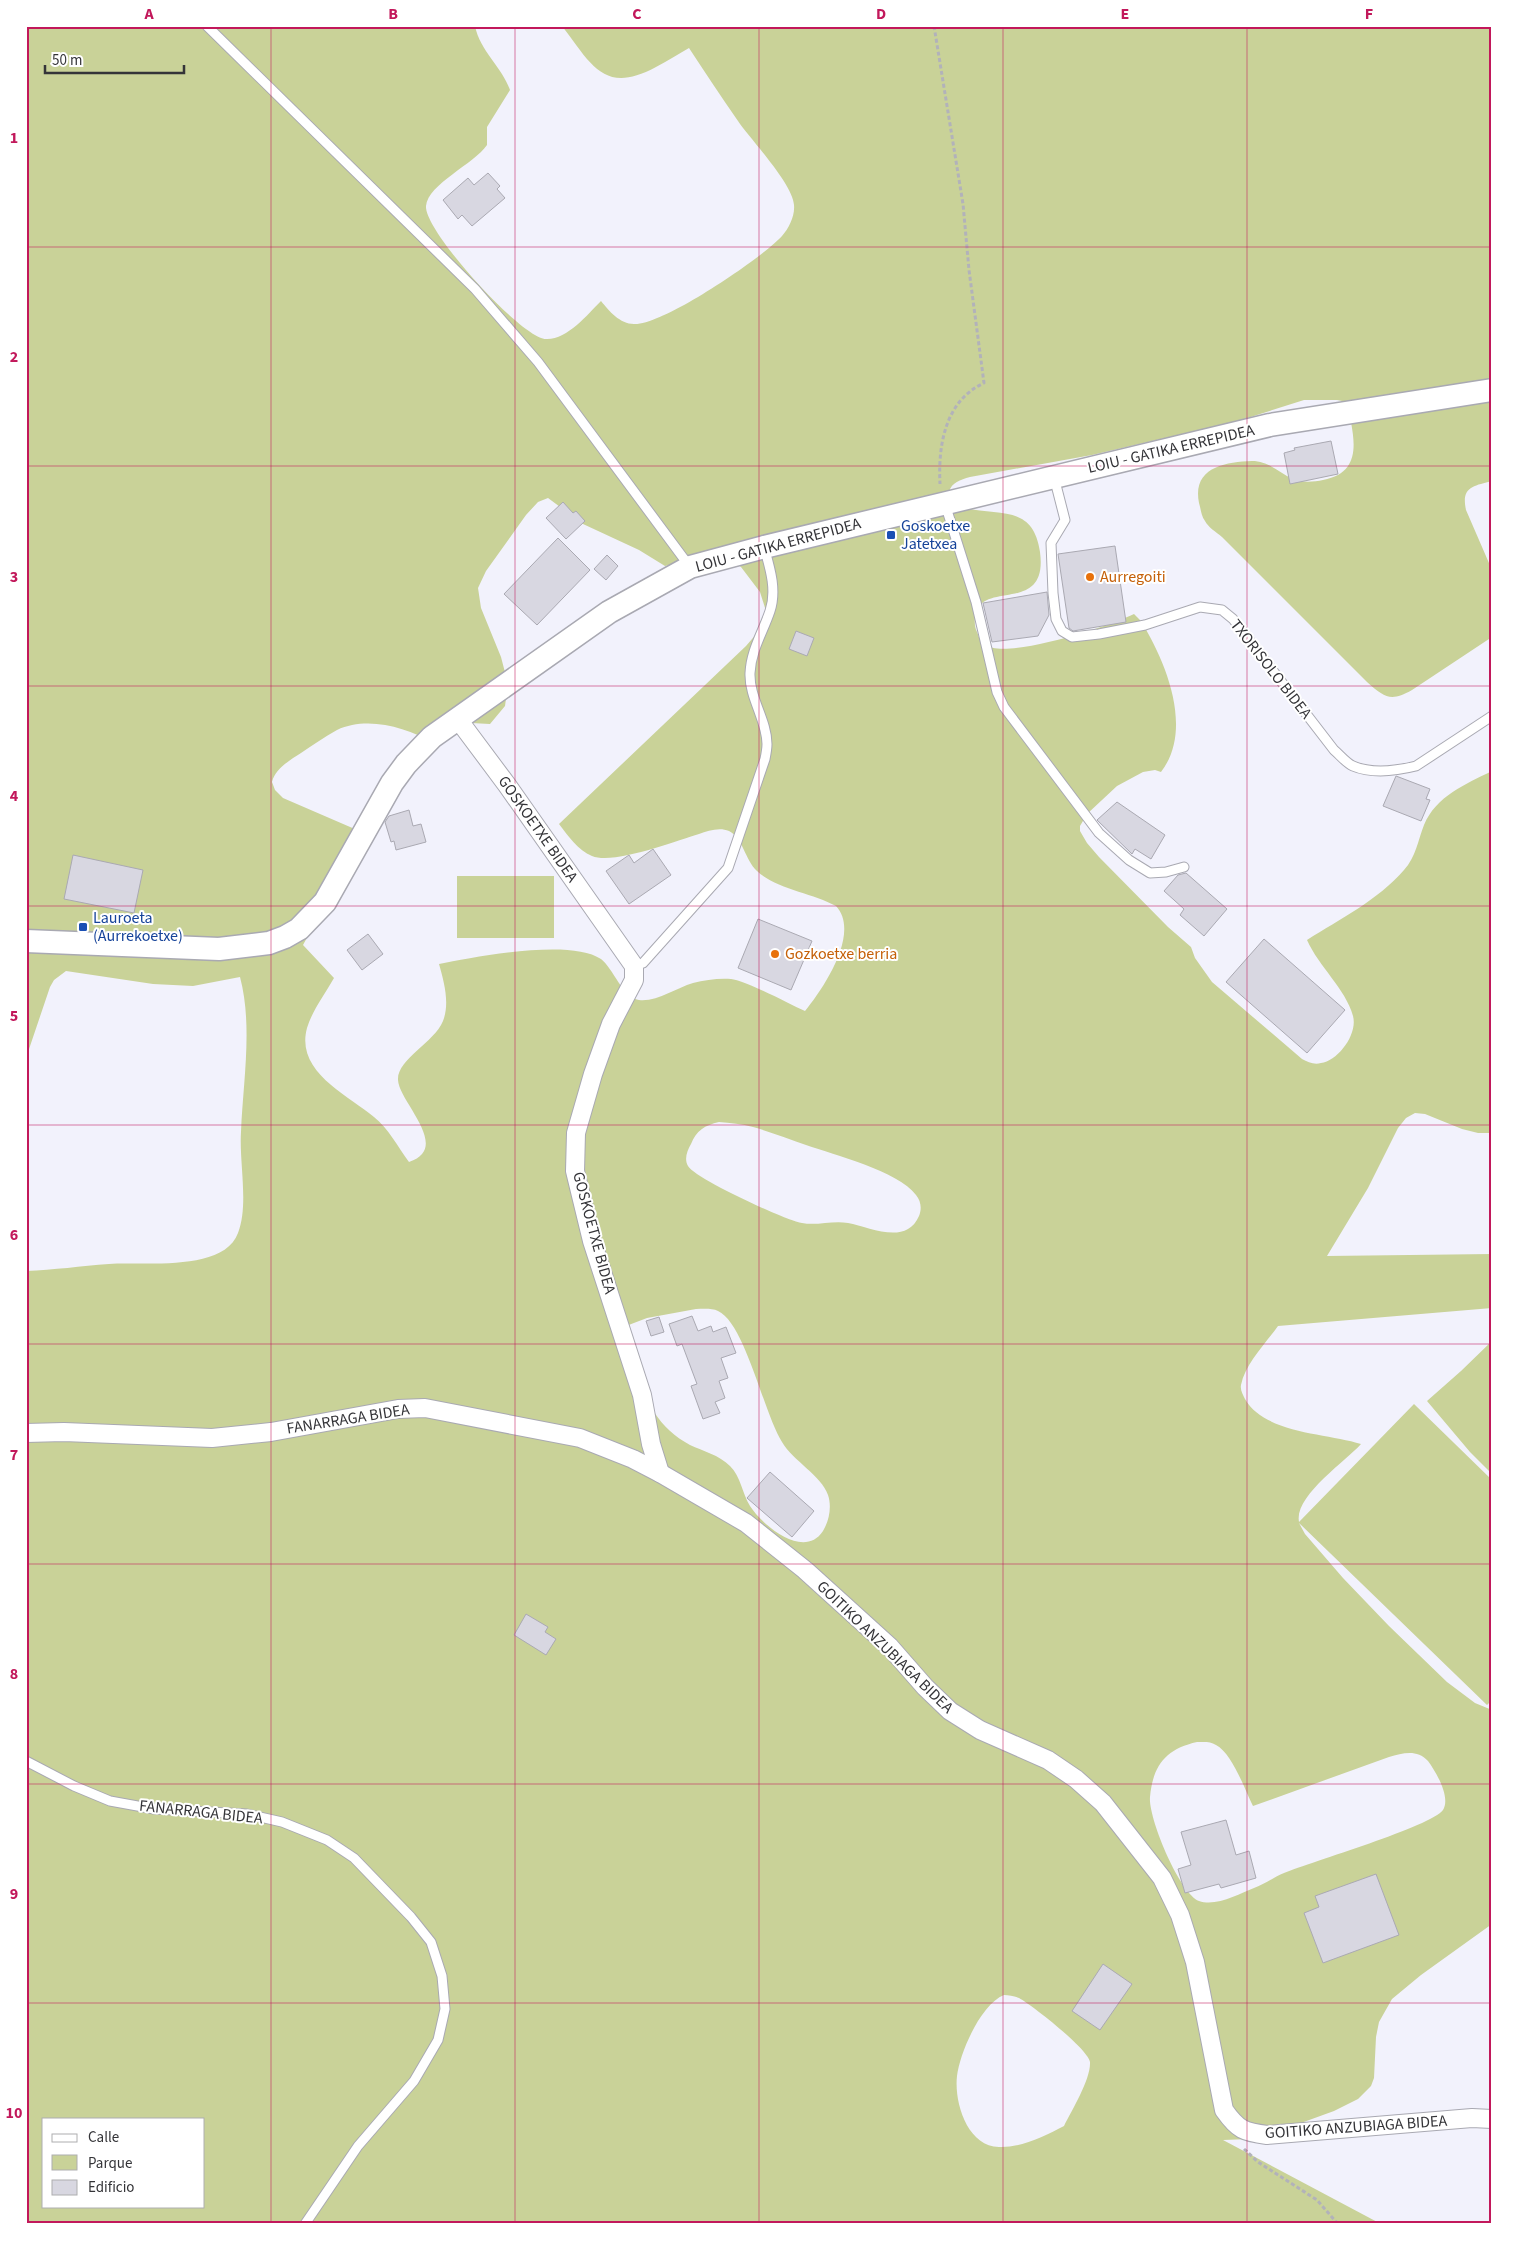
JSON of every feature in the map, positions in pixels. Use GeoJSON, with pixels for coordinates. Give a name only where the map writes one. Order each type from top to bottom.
{"type":"FeatureCollection","features":[{"type":"Feature","properties":{"kind":"street","name":"LOIU - GATIKA ERREPIDEA"},"geometry":{"type":"LineString","coordinates":[[26,940],[219,949],[262,945],[285,938],[299,929],[325,902],[392,784],[406,764],[432,737],[609,612],[690,567],[764,547],[1270,425],[1492,390]]}},
{"type":"Feature","properties":{"kind":"street","name":"GOSKOETXE BIDEA"},"geometry":{"type":"LineString","coordinates":[[457,718],[507,785],[634,966],[634,980],[611,1024],[593,1074],[576,1134],[576,1171],[592,1241],[642,1395],[651,1444],[660,1473]]}},
{"type":"Feature","properties":{"kind":"street","name":"FANARRAGA BIDEA"},"geometry":{"type":"LineString","coordinates":[[26,1433],[64,1432],[212,1438],[271,1432],[398,1409],[425,1408],[580,1438],[633,1459],[660,1473]]}},
{"type":"Feature","properties":{"kind":"street","name":"GOITIKO ANZUBIAGA BIDEA"},"geometry":{"type":"LineString","coordinates":[[660,1473],[746,1523],[805,1570],[890,1647],[925,1687],[950,1711],[980,1730],[1048,1760],[1076,1779],[1103,1803],[1162,1878],[1180,1915],[1195,1962],[1224,2110],[1245,2133],[1267,2135],[1463,2118],[1492,2119]]}},
{"type":"Feature","properties":{"kind":"lane"},"geometry":{"type":"LineString","coordinates":[[207,26],[475,289],[538,362],[690,567]]}},
{"type":"Feature","properties":{"kind":"lane","name":"TXORISOLO BIDEA"},"geometry":{"type":"LineString","coordinates":[[1054,477],[1065,520],[1051,543],[1056,619],[1062,631],[1072,637],[1145,625],[1200,607],[1222,610],[1233,618],[1334,750],[1351,766],[1375,770],[1401,770],[1416,766],[1492,716]]}},
{"type":"Feature","properties":{"kind":"lane"},"geometry":{"type":"LineString","coordinates":[[945,503],[976,602],[997,692],[1004,707],[1099,833],[1129,860],[1150,873],[1166,872],[1184,867]]}},
{"type":"Feature","properties":{"kind":"lane"},"geometry":{"type":"LineString","coordinates":[[634,966],[643,963],[728,868],[765,759],[767,743],[752,694],[750,674],[751,660],[770,610],[773,587],[771,569],[764,547]]}},
{"type":"Feature","properties":{"kind":"lane","name":"FANARRAGA BIDEA"},"geometry":{"type":"LineString","coordinates":[[26,1762],[74,1786],[110,1801],[154,1809],[248,1814],[282,1822],[327,1840],[354,1858],[411,1917],[431,1942],[442,1976],[445,2010],[438,2040],[414,2081],[358,2146],[305,2224]]}},
{"type":"Feature","properties":{"kind":"path"},"geometry":{"type":"LineString","coordinates":[[934,26],[963,204],[968,270],[984,383],[971,389],[955,407],[947,422],[939,458],[940,490],[945,503]]}},
{"type":"Feature","properties":{"kind":"path"},"geometry":{"type":"LineString","coordinates":[[1245,2133],[1244,2151],[1317,2200],[1338,2224]]}},
{"type":"Feature","properties":{"kind":"green space"},"geometry":{"type":"Polygon","coordinates":[[[26,26],[475,26],[481,43],[502,74],[510,90],[487,127],[487,145],[435,190],[426,206],[430,219],[441,237],[476,282],[517,322],[534,334],[546,339],[554,338],[569,331],[601,301],[611,313],[624,322],[634,324],[648,322],[688,303],[734,274],[771,246],[787,229],[794,209],[792,196],[787,186],[738,121],[689,48],[638,75],[624,78],[611,77],[601,72],[591,63],[562,26],[1492,26],[1492,481],[1479,484],[1470,489],[1465,496],[1465,502],[1466,510],[1492,570],[1492,637],[1405,694],[1393,697],[1384,695],[1367,682],[1206,523],[1199,503],[1198,491],[1200,482],[1212,469],[1231,463],[1252,461],[1269,465],[1293,479],[1308,482],[1337,476],[1346,469],[1351,460],[1353,450],[1352,427],[1347,402],[1337,400],[1304,400],[1238,421],[1092,455],[970,477],[954,484],[949,492],[961,507],[1012,515],[1022,519],[1030,526],[1036,536],[1040,552],[1040,571],[1035,583],[1027,590],[983,602],[977,610],[975,627],[985,645],[997,648],[1014,648],[1035,645],[1082,633],[1134,614],[1141,621],[1159,656],[1173,696],[1176,716],[1175,736],[1171,755],[1161,772],[1155,770],[1143,772],[1117,786],[1087,814],[1080,826],[1080,831],[1099,857],[1168,927],[1191,947],[1195,958],[1212,982],[1302,1059],[1318,1064],[1334,1057],[1350,1038],[1354,1023],[1344,996],[1307,940],[1371,900],[1394,881],[1411,860],[1424,825],[1436,806],[1453,792],[1492,771],[1492,1133],[1478,1133],[1462,1129],[1425,1114],[1415,1113],[1406,1118],[1398,1128],[1368,1188],[1327,1256],[1492,1254],[1492,1308],[1278,1326],[1251,1362],[1243,1377],[1241,1387],[1245,1399],[1254,1411],[1267,1419],[1282,1426],[1361,1444],[1322,1480],[1304,1501],[1299,1522],[1414,1404],[1492,1480],[1492,1700],[1487,1705],[1299,1523],[1305,1534],[1343,1578],[1389,1626],[1447,1682],[1475,1703],[1492,1710],[1492,1924],[1421,1975],[1392,1999],[1379,2022],[1376,2037],[1374,2078],[1371,2086],[1358,2099],[1334,2111],[1265,2136],[1250,2139],[1223,2140],[1381,2224],[26,2224],[26,1271],[123,1263],[199,1260],[216,1254],[230,1246],[238,1233],[243,1210],[241,1144],[247,1034],[244,996],[240,977],[193,986],[153,984],[66,971],[54,980],[26,1058],[26,26]],[[548,498],[538,502],[526,515],[486,571],[478,588],[481,608],[501,657],[508,684],[505,706],[490,724],[471,723],[433,743],[411,732],[386,725],[361,724],[349,726],[337,730],[288,762],[276,773],[272,782],[275,790],[283,798],[364,833],[303,945],[334,978],[309,1022],[305,1044],[316,1070],[338,1091],[379,1121],[409,1162],[421,1155],[426,1146],[425,1136],[401,1089],[398,1080],[399,1072],[409,1058],[432,1037],[443,1021],[446,1000],[439,964],[522,951],[568,950],[587,953],[601,959],[623,989],[633,998],[639,1000],[660,997],[698,982],[731,979],[738,980],[805,1011],[829,975],[842,945],[843,917],[836,906],[784,887],[765,877],[753,866],[738,839],[729,831],[717,829],[645,851],[602,858],[592,856],[582,850],[559,824],[746,646],[758,632],[766,611],[760,592],[741,567],[733,561],[695,559],[665,566],[639,550],[583,524],[548,498]],[[719,1122],[702,1129],[693,1139],[686,1155],[688,1166],[706,1180],[761,1207],[802,1223],[842,1222],[887,1232],[906,1230],[913,1225],[919,1216],[921,1211],[916,1195],[907,1186],[881,1171],[773,1133],[740,1124],[719,1122]],[[696,1309],[647,1318],[626,1326],[649,1402],[661,1422],[685,1442],[726,1462],[737,1475],[750,1506],[774,1530],[784,1537],[795,1541],[805,1542],[815,1539],[823,1531],[827,1523],[830,1509],[828,1495],[813,1474],[782,1442],[775,1429],[745,1350],[728,1319],[716,1310],[707,1309],[696,1309]],[[1197,1742],[1177,1749],[1163,1760],[1154,1776],[1150,1797],[1154,1821],[1175,1871],[1191,1895],[1199,1901],[1213,1902],[1227,1899],[1284,1873],[1395,1834],[1434,1817],[1443,1810],[1445,1805],[1444,1792],[1428,1761],[1415,1753],[1410,1753],[1389,1757],[1253,1806],[1233,1764],[1222,1749],[1207,1742],[1197,1742]],[[1004,1995],[996,2000],[980,2018],[967,2042],[959,2066],[957,2086],[961,2110],[971,2131],[988,2145],[1007,2147],[1033,2141],[1064,2126],[1087,2077],[1090,2062],[1080,2048],[1059,2028],[1019,1998],[1004,1995]]]}},
{"type":"Feature","properties":{"kind":"green space"},"geometry":{"type":"Polygon","coordinates":[[[457,876],[554,876],[554,938],[457,938],[457,876]]]}},
{"type":"Feature","properties":{"kind":"green space"},"geometry":{"type":"Polygon","coordinates":[[[1492,1341],[1492,1474],[1470,1452],[1427,1401],[1492,1341]]]}},
{"type":"Feature","properties":{"kind":"building"},"geometry":{"type":"Polygon","coordinates":[[[488,173],[500,186],[497,189],[505,198],[472,226],[462,215],[458,219],[443,200],[468,178],[474,185],[488,173]]]}},
{"type":"Feature","properties":{"kind":"building"},"geometry":{"type":"Polygon","coordinates":[[[1331,441],[1338,474],[1290,484],[1284,453],[1295,450],[1294,448],[1331,441]]]}},
{"type":"Feature","properties":{"kind":"building"},"geometry":{"type":"Polygon","coordinates":[[[563,502],[573,513],[576,511],[585,521],[566,539],[546,518],[563,502]]]}},
{"type":"Feature","properties":{"kind":"building"},"geometry":{"type":"Polygon","coordinates":[[[558,538],[590,570],[537,625],[504,594],[558,538]]]}},
{"type":"Feature","properties":{"kind":"building","name":"Aurregoiti"},"geometry":{"type":"Polygon","coordinates":[[[1115,546],[1126,622],[1073,631],[1069,628],[1058,554],[1115,546]]]}},
{"type":"Feature","properties":{"kind":"building"},"geometry":{"type":"Polygon","coordinates":[[[607,555],[618,566],[606,580],[594,569],[607,555]]]}},
{"type":"Feature","properties":{"kind":"building"},"geometry":{"type":"Polygon","coordinates":[[[1047,592],[1049,615],[1038,636],[992,642],[983,603],[1047,592]]]}},
{"type":"Feature","properties":{"kind":"building"},"geometry":{"type":"Polygon","coordinates":[[[796,631],[814,638],[807,656],[789,649],[796,631]]]}},
{"type":"Feature","properties":{"kind":"building"},"geometry":{"type":"Polygon","coordinates":[[[1396,776],[1430,789],[1426,799],[1430,800],[1421,821],[1383,806],[1396,776]]]}},
{"type":"Feature","properties":{"kind":"building"},"geometry":{"type":"Polygon","coordinates":[[[1117,802],[1165,835],[1151,859],[1135,849],[1132,854],[1097,820],[1117,802]]]}},
{"type":"Feature","properties":{"kind":"building"},"geometry":{"type":"Polygon","coordinates":[[[409,810],[413,826],[421,824],[426,842],[396,850],[394,841],[391,842],[385,822],[389,816],[409,810]]]}},
{"type":"Feature","properties":{"kind":"building"},"geometry":{"type":"Polygon","coordinates":[[[653,849],[671,875],[629,904],[606,871],[629,855],[634,863],[653,849]]]}},
{"type":"Feature","properties":{"kind":"building"},"geometry":{"type":"Polygon","coordinates":[[[73,855],[143,870],[134,913],[64,899],[73,855]]]}},
{"type":"Feature","properties":{"kind":"building"},"geometry":{"type":"Polygon","coordinates":[[[1186,873],[1227,909],[1204,936],[1180,915],[1184,909],[1164,891],[1178,875],[1186,873]]]}},
{"type":"Feature","properties":{"kind":"building","name":"Gozkoetxe berria"},"geometry":{"type":"Polygon","coordinates":[[[758,919],[812,941],[791,990],[738,968],[758,919]]]}},
{"type":"Feature","properties":{"kind":"building"},"geometry":{"type":"Polygon","coordinates":[[[368,934],[383,954],[362,970],[347,950],[368,934]]]}},
{"type":"Feature","properties":{"kind":"building"},"geometry":{"type":"Polygon","coordinates":[[[1264,939],[1345,1010],[1307,1053],[1226,982],[1264,939]]]}},
{"type":"Feature","properties":{"kind":"building"},"geometry":{"type":"Polygon","coordinates":[[[692,1316],[698,1331],[711,1326],[713,1332],[726,1327],[736,1353],[721,1358],[728,1378],[719,1381],[725,1398],[715,1402],[720,1413],[703,1419],[691,1386],[697,1384],[682,1344],[677,1346],[669,1324],[692,1316]]]}},
{"type":"Feature","properties":{"kind":"building"},"geometry":{"type":"Polygon","coordinates":[[[659,1317],[664,1332],[651,1336],[646,1321],[659,1317]]]}},
{"type":"Feature","properties":{"kind":"building"},"geometry":{"type":"Polygon","coordinates":[[[770,1472],[814,1511],[792,1537],[747,1498],[770,1472]]]}},
{"type":"Feature","properties":{"kind":"building"},"geometry":{"type":"Polygon","coordinates":[[[526,1614],[548,1627],[545,1632],[556,1639],[546,1655],[514,1635],[526,1614]]]}},
{"type":"Feature","properties":{"kind":"building"},"geometry":{"type":"Polygon","coordinates":[[[1226,1820],[1236,1855],[1249,1851],[1256,1878],[1221,1888],[1219,1884],[1185,1893],[1178,1869],[1191,1865],[1181,1832],[1226,1820]]]}},
{"type":"Feature","properties":{"kind":"building"},"geometry":{"type":"Polygon","coordinates":[[[1376,1874],[1399,1935],[1323,1963],[1304,1913],[1319,1907],[1315,1896],[1376,1874]]]}},
{"type":"Feature","properties":{"kind":"building"},"geometry":{"type":"Polygon","coordinates":[[[1103,1964],[1132,1984],[1100,2030],[1072,2011],[1103,1964]]]}},
{"type":"Feature","properties":{"kind":"place","name":"Goskoetxe Jatetxea"},"geometry":{"type":"Point","coordinates":[891,535]}},
{"type":"Feature","properties":{"kind":"place","name":"Aurregoiti"},"geometry":{"type":"Point","coordinates":[1090,577]}},
{"type":"Feature","properties":{"kind":"place","name":"Lauroeta (Aurrekoetxe)"},"geometry":{"type":"Point","coordinates":[83,927]}},
{"type":"Feature","properties":{"kind":"place","name":"Gozkoetxe berria"},"geometry":{"type":"Point","coordinates":[775,954]}}]}
